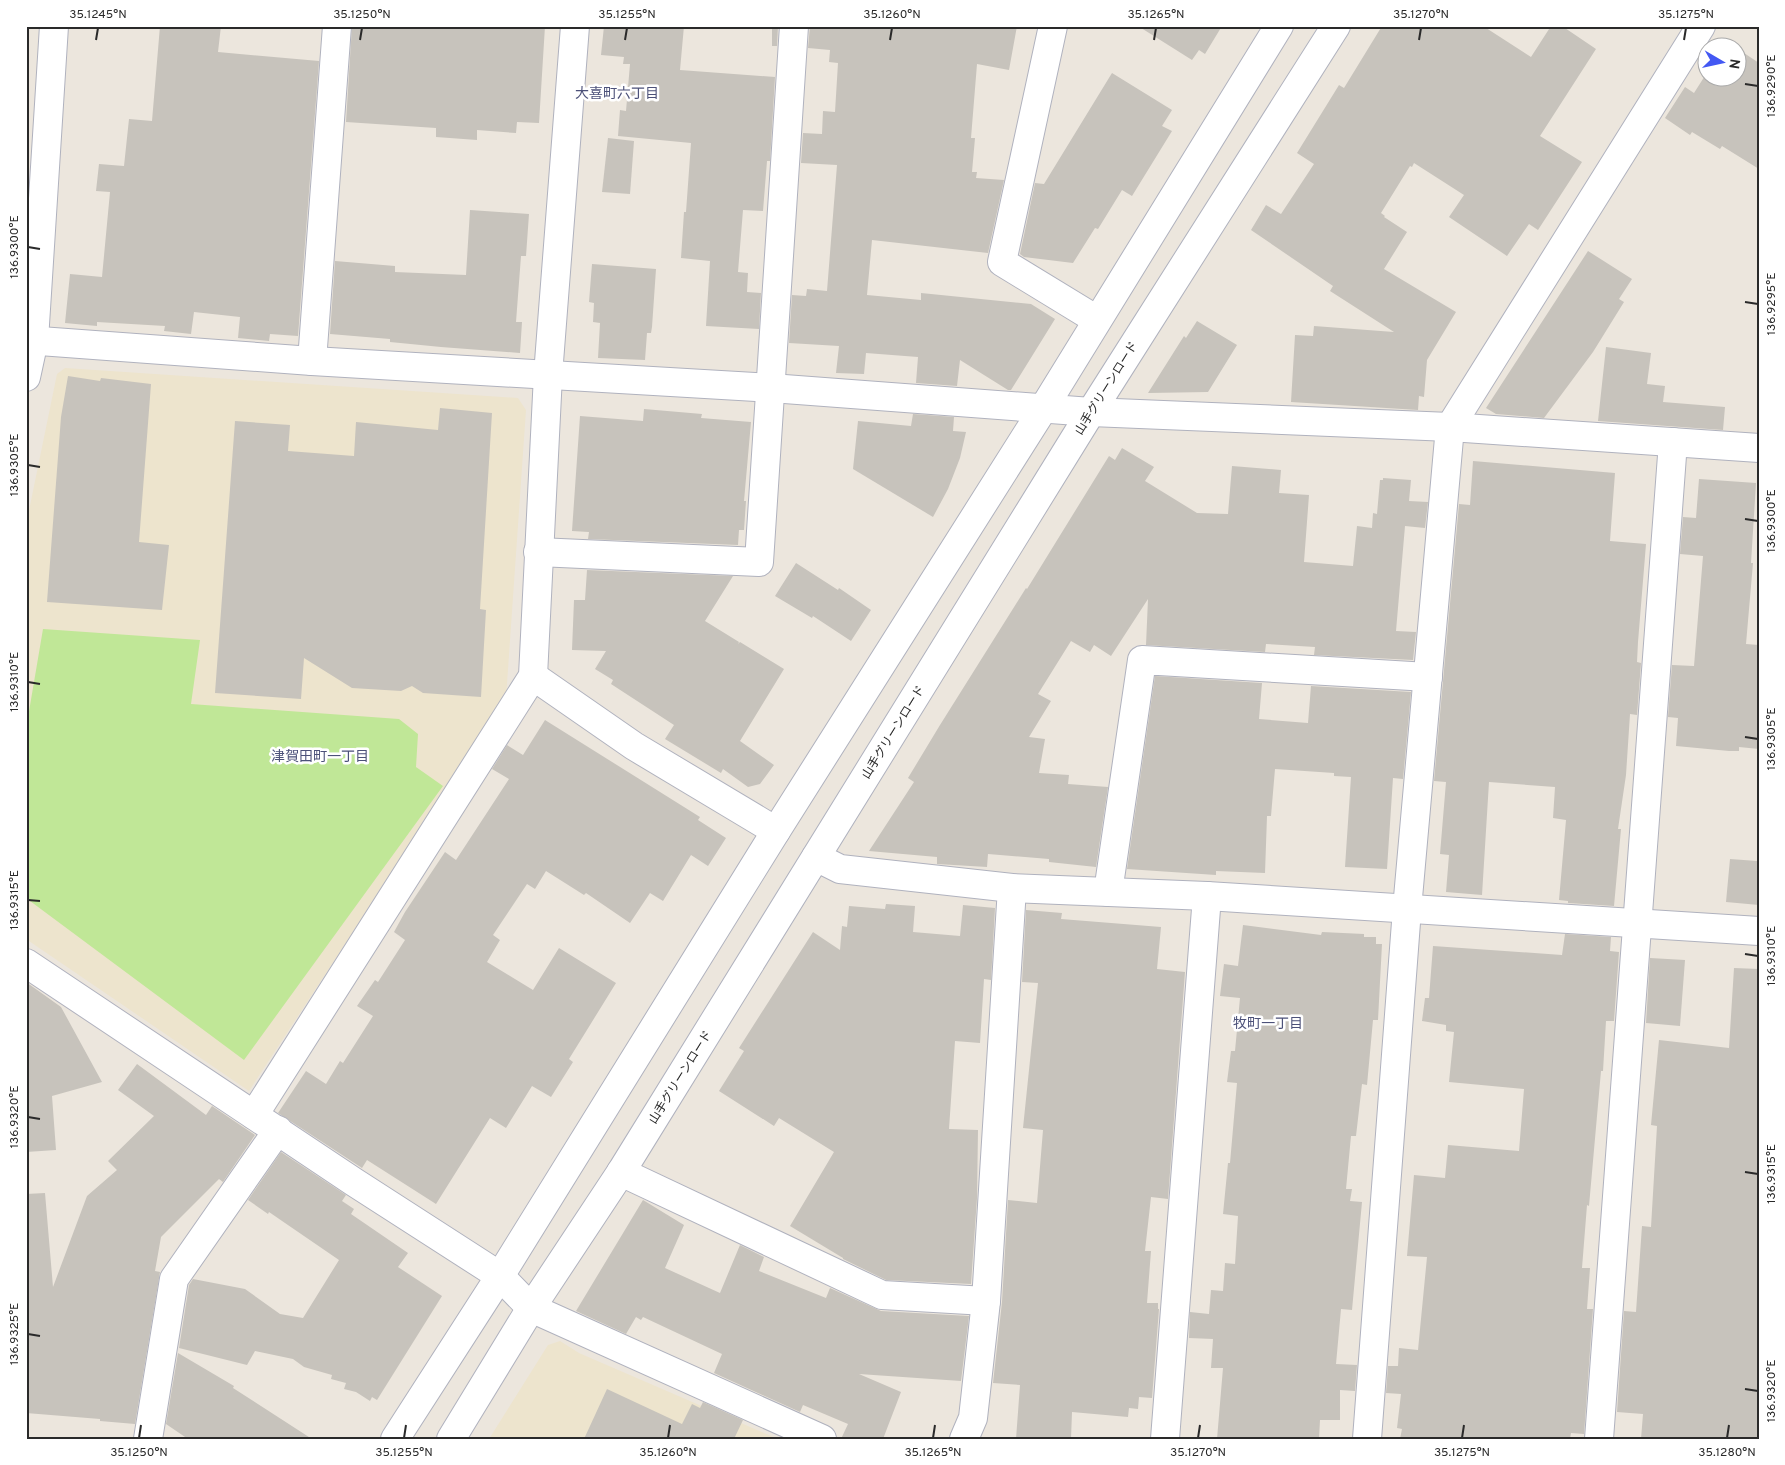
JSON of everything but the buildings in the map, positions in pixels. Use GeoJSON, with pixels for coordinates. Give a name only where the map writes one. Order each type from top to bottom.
{"type":"FeatureCollection","features":[{"type":"Feature","properties":{"kind":"street"},"geometry":{"type":"LineString","coordinates":[[26,377],[54,26]]}},
{"type":"Feature","properties":{"kind":"street"},"geometry":{"type":"LineString","coordinates":[[312,360],[336,26]]}},
{"type":"Feature","properties":{"kind":"street"},"geometry":{"type":"LineString","coordinates":[[254,1115],[533,676],[548,375],[575,26]]}},
{"type":"Feature","properties":{"kind":"street"},"geometry":{"type":"LineString","coordinates":[[538,552],[759,562],[794,26]]}},
{"type":"Feature","properties":{"kind":"street"},"geometry":{"type":"LineString","coordinates":[[1052,26],[1002,262],[1097,320]]}},
{"type":"Feature","properties":{"kind":"street"},"geometry":{"type":"LineString","coordinates":[[395,1439],[500,1276],[776,832],[1044,408],[1279,26]]}},
{"type":"Feature","properties":{"kind":"street","name":"山手グリーンロード"},"geometry":{"type":"LineString","coordinates":[[451,1439],[531,1308],[621,1172],[1091,412],[1336,26]]}},
{"type":"Feature","properties":{"kind":"street"},"geometry":{"type":"LineString","coordinates":[[1367,1439],[1407,909],[1450,427],[1700,26]]}},
{"type":"Feature","properties":{"kind":"street"},"geometry":{"type":"LineString","coordinates":[[30,340],[312,360],[771,388],[1091,412],[1450,427],[1759,448]]}},
{"type":"Feature","properties":{"kind":"street"},"geometry":{"type":"LineString","coordinates":[[1599,1439],[1673,442]]}},
{"type":"Feature","properties":{"kind":"street"},"geometry":{"type":"LineString","coordinates":[[1108,892],[1142,660],[1428,677]]}},
{"type":"Feature","properties":{"kind":"street"},"geometry":{"type":"LineString","coordinates":[[533,676],[634,746],[776,832]]}},
{"type":"Feature","properties":{"kind":"street"},"geometry":{"type":"LineString","coordinates":[[816,857],[840,869],[1012,888],[1207,896],[1759,931]]}},
{"type":"Feature","properties":{"kind":"street"},"geometry":{"type":"LineString","coordinates":[[964,1439],[973,1418],[986,1301],[1012,888]]}},
{"type":"Feature","properties":{"kind":"street"},"geometry":{"type":"LineString","coordinates":[[1165,1439],[1207,896]]}},
{"type":"Feature","properties":{"kind":"street"},"geometry":{"type":"LineString","coordinates":[[26,963],[354,1182],[500,1276],[531,1308],[822,1439]]}},
{"type":"Feature","properties":{"kind":"street"},"geometry":{"type":"LineString","coordinates":[[148,1439],[174,1279],[278,1130]]}},
{"type":"Feature","properties":{"kind":"street"},"geometry":{"type":"LineString","coordinates":[[621,1172],[882,1295],[986,1301]]}},
{"type":"Feature","properties":{"kind":"shaded area"},"geometry":{"type":"Polygon","coordinates":[[[65,368],[518,398],[526,410],[506,698],[249,1091],[26,939],[26,525],[57,374],[65,368]]]}},
{"type":"Feature","properties":{"kind":"shaded area"},"geometry":{"type":"Polygon","coordinates":[[[560,1341],[579,1353],[778,1439],[489,1439],[548,1345],[560,1341]]]}},
{"type":"Feature","properties":{"kind":"green space"},"geometry":{"type":"Polygon","coordinates":[[[43,629],[200,640],[191,704],[399,719],[418,734],[416,767],[443,786],[244,1060],[26,898],[26,729],[43,629]]]}},
{"type":"Feature","properties":{"kind":"district","name":"大喜町六丁目"},"geometry":{"type":"Point","coordinates":[617,93]}},
{"type":"Feature","properties":{"kind":"district","name":"津賀田町一丁目"},"geometry":{"type":"Point","coordinates":[320,756]}},
{"type":"Feature","properties":{"kind":"district","name":"牧町一丁目"},"geometry":{"type":"Point","coordinates":[1268,1023]}}]}
